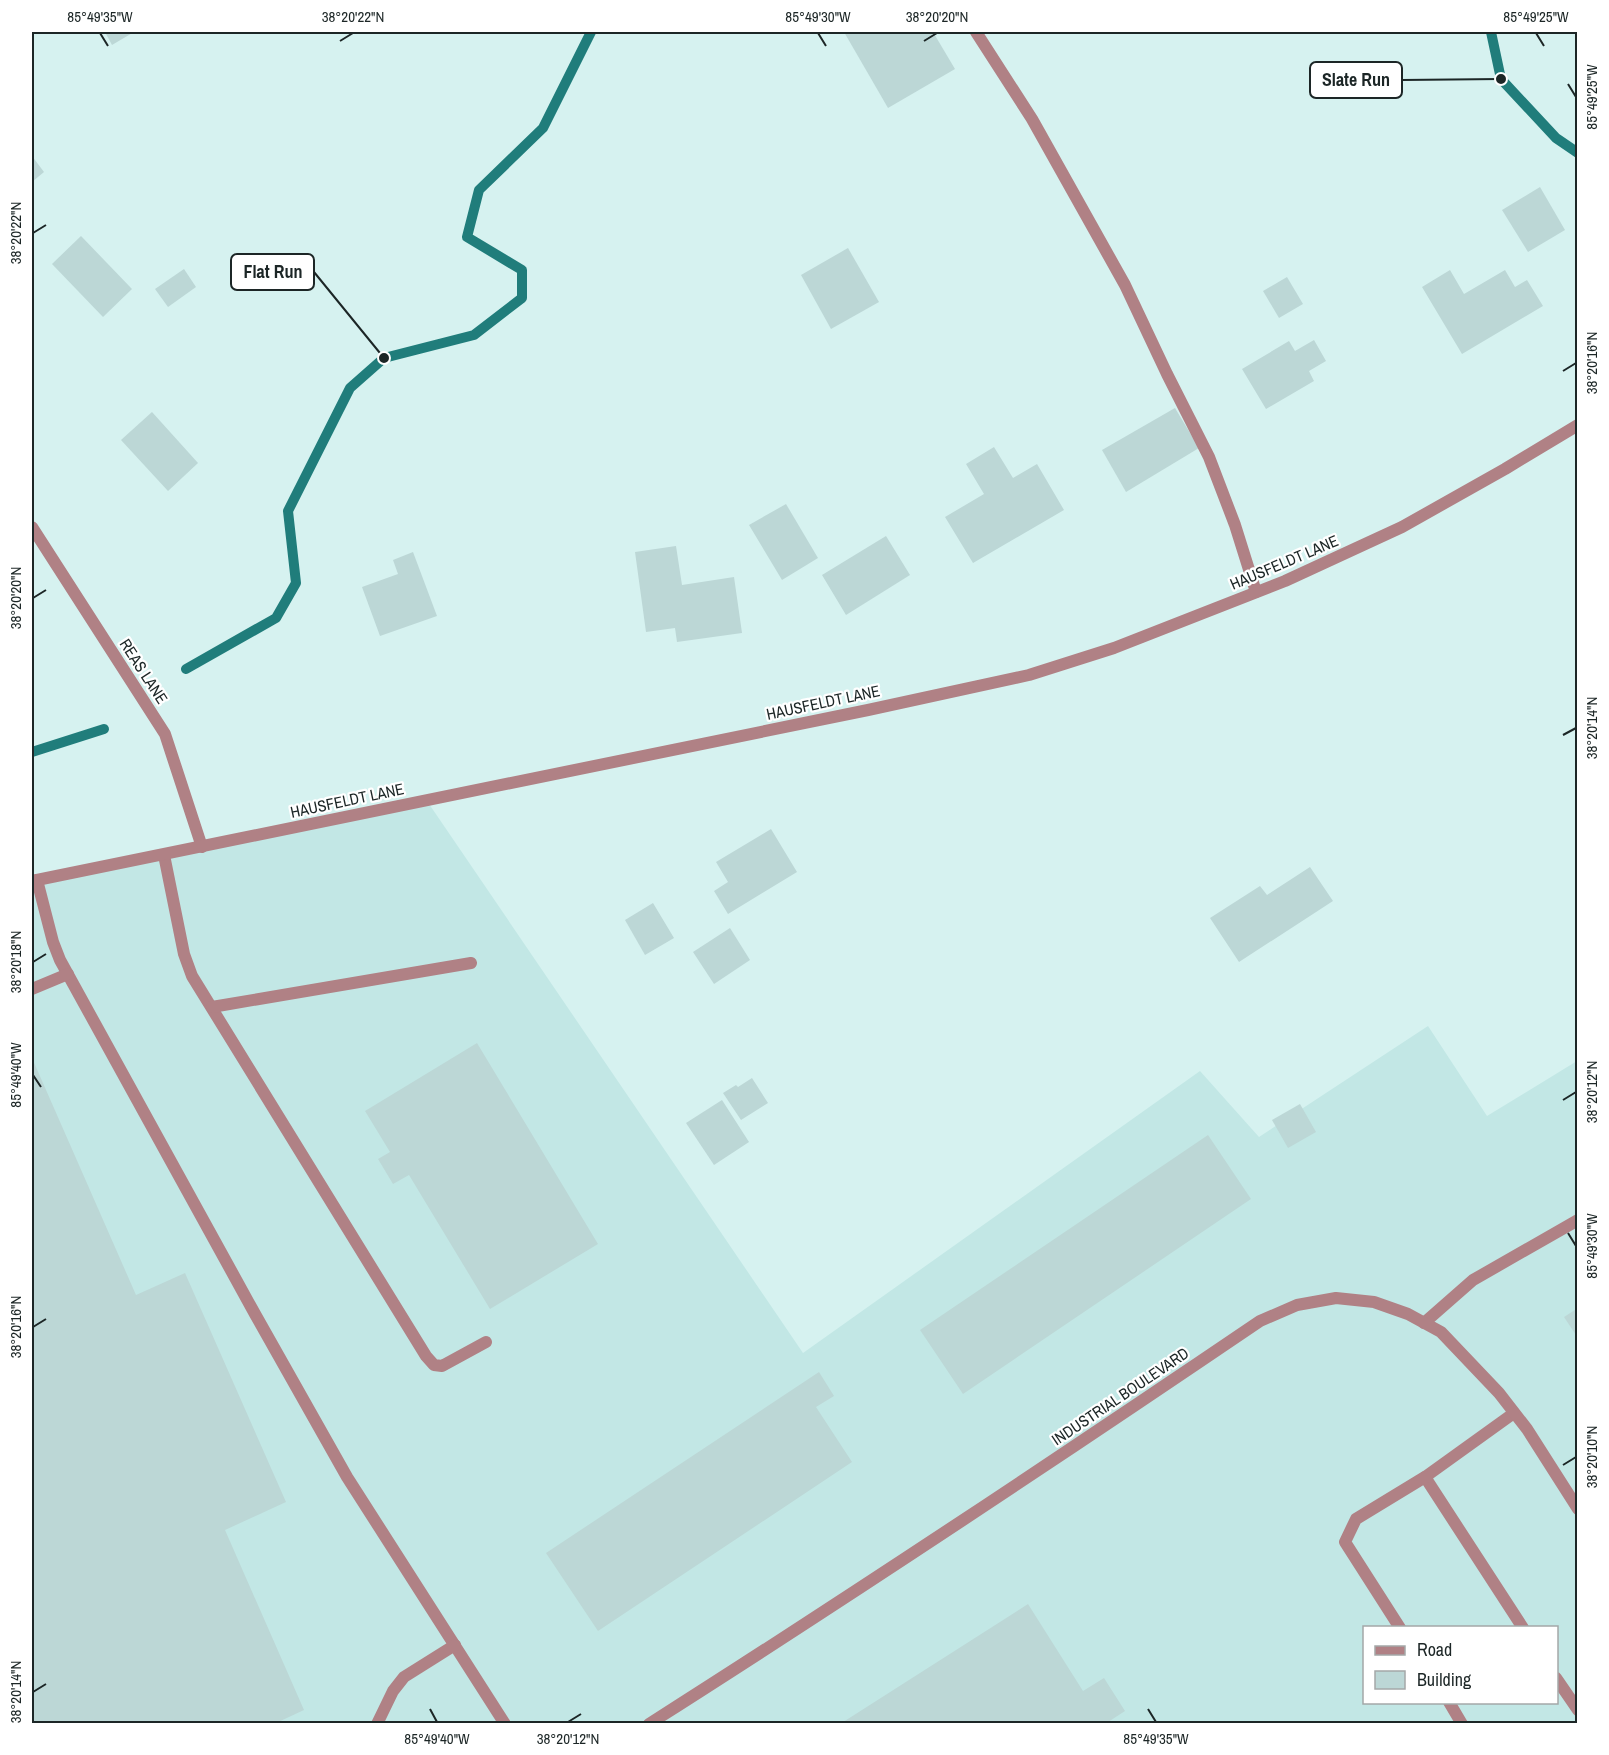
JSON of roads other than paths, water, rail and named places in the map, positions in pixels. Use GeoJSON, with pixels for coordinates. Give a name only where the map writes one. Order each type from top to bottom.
{"type":"FeatureCollection","features":[{"type":"Feature","properties":{"kind":"street"},"geometry":{"type":"LineString","coordinates":[[976,32],[1032,119],[1125,285],[1209,457],[1235,525],[1256,592]]}},
{"type":"Feature","properties":{"kind":"street","name":"HAUSFELDT LANE"},"geometry":{"type":"LineString","coordinates":[[34,881],[1029,675],[1114,648],[1285,581],[1402,527],[1578,425]]}},
{"type":"Feature","properties":{"kind":"street","name":"REAS LANE"},"geometry":{"type":"LineString","coordinates":[[32,526],[165,734],[202,847]]}},
{"type":"Feature","properties":{"kind":"street"},"geometry":{"type":"LineString","coordinates":[[164,855],[184,954],[192,976],[426,1356],[434,1365],[442,1366],[486,1342]]}},
{"type":"Feature","properties":{"kind":"street"},"geometry":{"type":"LineString","coordinates":[[34,881],[53,942],[68,974],[255,1314],[347,1477],[505,1724]]}},
{"type":"Feature","properties":{"kind":"street"},"geometry":{"type":"LineString","coordinates":[[212,1007],[471,963]]}},
{"type":"Feature","properties":{"kind":"street"},"geometry":{"type":"LineString","coordinates":[[32,989],[68,974]]}},
{"type":"Feature","properties":{"kind":"street"},"geometry":{"type":"LineString","coordinates":[[1424,1323],[1473,1280],[1578,1220]]}},
{"type":"Feature","properties":{"kind":"street","name":"INDUSTRIAL BOULEVARD"},"geometry":{"type":"LineString","coordinates":[[649,1724],[1098,1432],[1260,1321],[1298,1305],[1336,1298],[1374,1302],[1408,1314],[1441,1332],[1499,1393],[1527,1429],[1578,1509]]}},
{"type":"Feature","properties":{"kind":"street"},"geometry":{"type":"LineString","coordinates":[[1399,1626],[1345,1542],[1356,1519],[1425,1478],[1514,1413]]}},
{"type":"Feature","properties":{"kind":"street"},"geometry":{"type":"LineString","coordinates":[[1425,1478],[1522,1626]]}},
{"type":"Feature","properties":{"kind":"street"},"geometry":{"type":"LineString","coordinates":[[377,1724],[393,1691],[404,1677],[455,1645]]}},
{"type":"Feature","properties":{"kind":"street"},"geometry":{"type":"LineString","coordinates":[[1558,1680],[1578,1710]]}},
{"type":"Feature","properties":{"kind":"street"},"geometry":{"type":"LineString","coordinates":[[1450,1704],[1462,1724]]}},
{"type":"Feature","properties":{"kind":"waterway"},"geometry":{"type":"LineString","coordinates":[[186,669],[276,618],[296,583],[288,511],[350,388],[384,358],[474,335],[522,298],[522,270],[467,237],[479,190],[543,128],[591,32]]}},
{"type":"Feature","properties":{"kind":"waterway"},"geometry":{"type":"LineString","coordinates":[[1491,32],[1501,79],[1556,138],[1578,153]]}},
{"type":"Feature","properties":{"kind":"waterway"},"geometry":{"type":"LineString","coordinates":[[32,752],[104,729]]}},
{"type":"Feature","properties":{"kind":"place","name":"Slate Run"},"geometry":{"type":"Point","coordinates":[1501,79]}},
{"type":"Feature","properties":{"kind":"place","name":"Flat Run"},"geometry":{"type":"Point","coordinates":[384,358]}}]}
